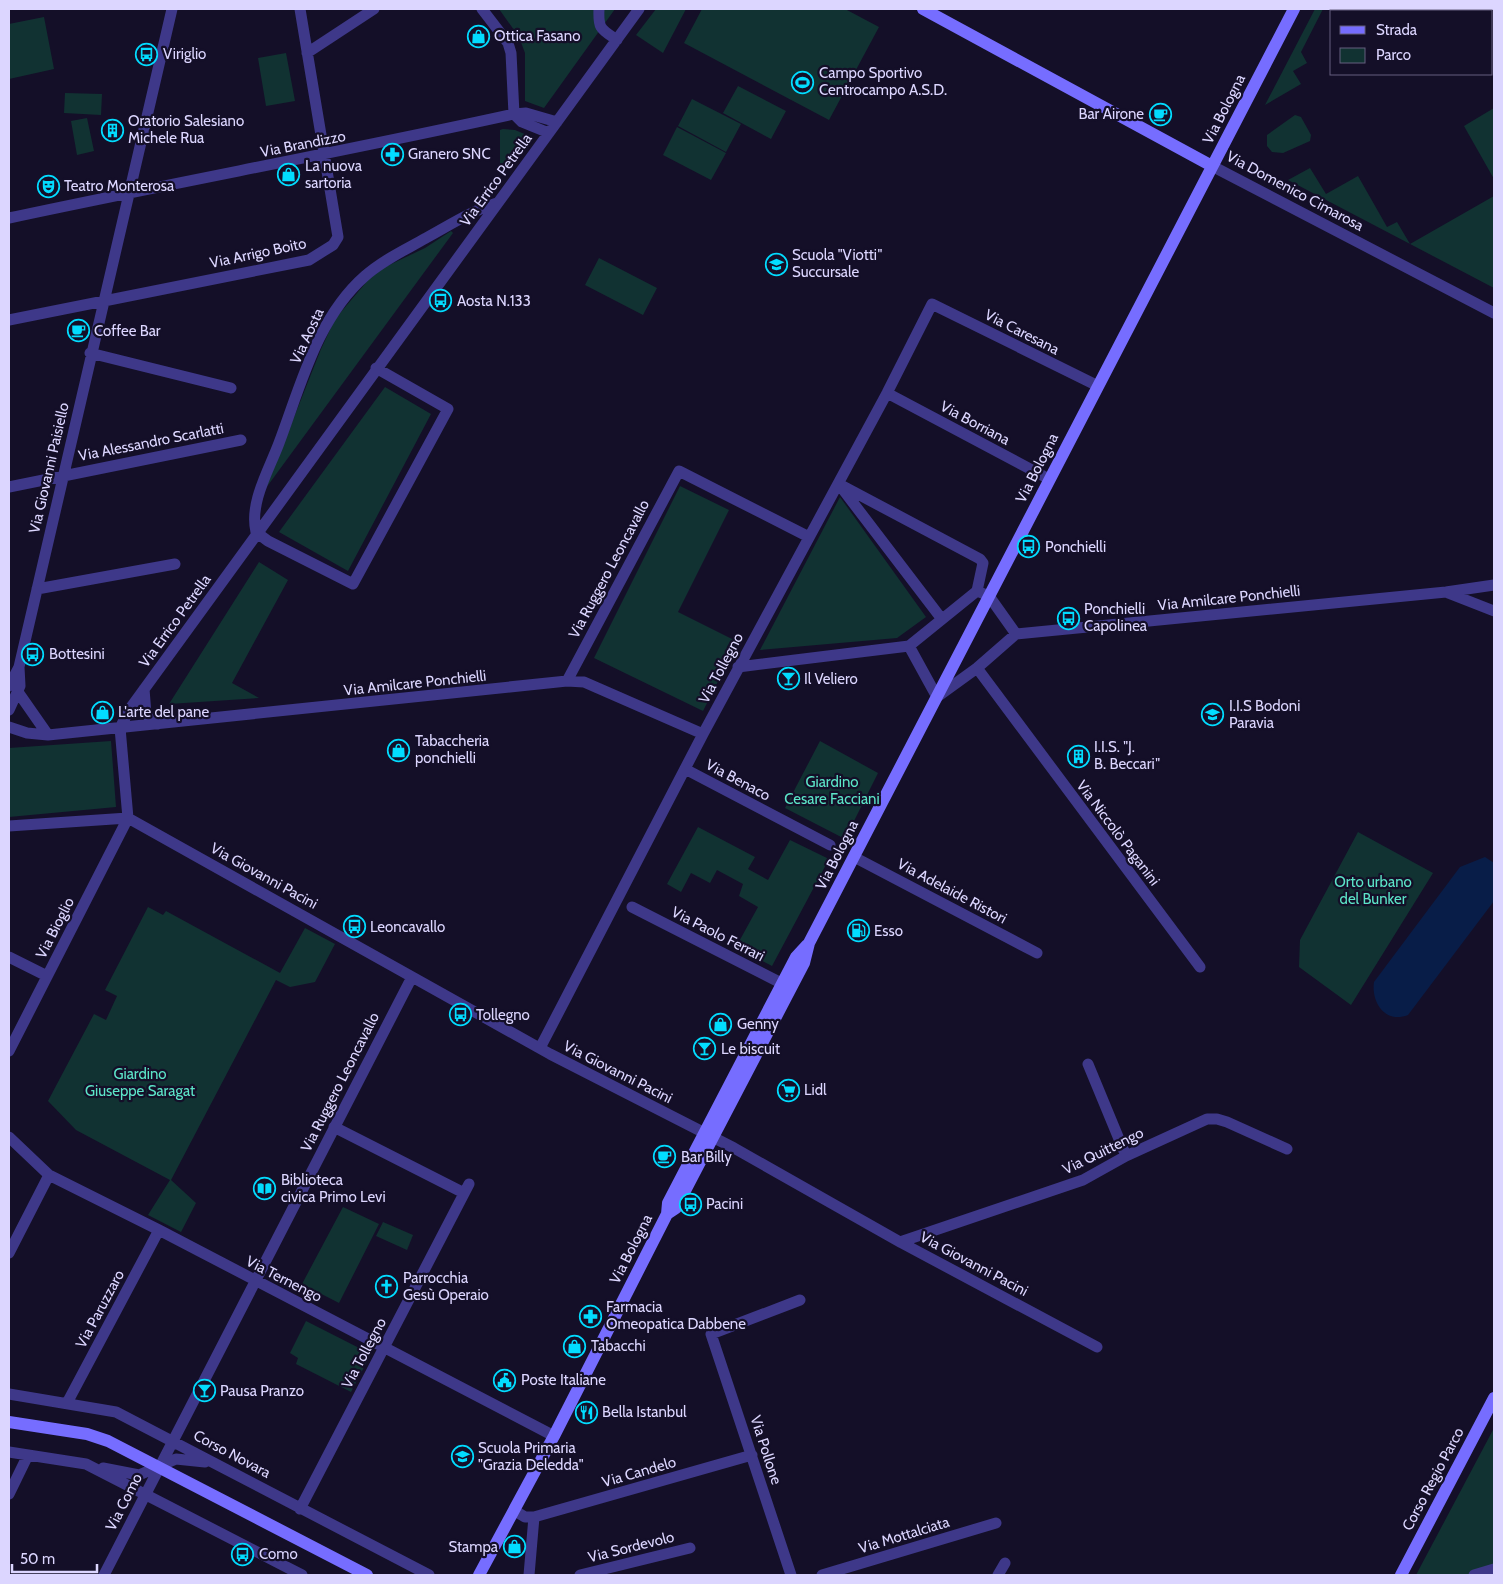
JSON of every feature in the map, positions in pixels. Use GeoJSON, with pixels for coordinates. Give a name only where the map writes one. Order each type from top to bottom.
{"type":"FeatureCollection","features":[{"type":"Feature","properties":{"kind":"main road","name":"Via Domenico Cimarosa"},"geometry":{"type":"LineString","coordinates":[[923,9],[1212,166]]}},
{"type":"Feature","properties":{"kind":"main road","name":"Via Bologna"},"geometry":{"type":"LineString","coordinates":[[479,1575],[554,1436],[667,1214],[668,1203],[709,1135],[786,986],[796,958],[809,943],[937,697],[983,593],[1050,480],[1294,9]]}},
{"type":"Feature","properties":{"kind":"main road","name":"Corso Regio Parco"},"geometry":{"type":"LineString","coordinates":[[1401,1575],[1494,1398]]}},
{"type":"Feature","properties":{"kind":"main road"},"geometry":{"type":"LineString","coordinates":[[9,1422],[87,1434],[108,1441],[367,1575]]}},
{"type":"Feature","properties":{"kind":"street","name":"Via Giovanni Paisiello"},"geometry":{"type":"LineString","coordinates":[[9,710],[90,353],[106,298],[172,9]]}},
{"type":"Feature","properties":{"kind":"street","name":"Via Arrigo Boito"},"geometry":{"type":"LineString","coordinates":[[9,320],[106,298],[309,260],[333,245],[338,237],[326,155],[300,9]]}},
{"type":"Feature","properties":{"kind":"street"},"geometry":{"type":"LineString","coordinates":[[307,52],[374,9]]}},
{"type":"Feature","properties":{"kind":"street"},"geometry":{"type":"LineString","coordinates":[[482,9],[508,43],[511,52],[514,114],[522,122],[549,133]]}},
{"type":"Feature","properties":{"kind":"street"},"geometry":{"type":"LineString","coordinates":[[599,9],[598,24],[601,29],[617,40]]}},
{"type":"Feature","properties":{"kind":"street","name":"Via Errico Petrella"},"geometry":{"type":"LineString","coordinates":[[120,728],[144,689],[256,532],[639,9]]}},
{"type":"Feature","properties":{"kind":"street","name":"Via Brandizzo"},"geometry":{"type":"LineString","coordinates":[[9,218],[130,192],[326,155],[514,114],[526,113],[557,122]]}},
{"type":"Feature","properties":{"kind":"street","name":"Via Domenico Cimarosa"},"geometry":{"type":"LineString","coordinates":[[1212,166],[1494,313]]}},
{"type":"Feature","properties":{"kind":"street","name":"Via Aosta"},"geometry":{"type":"LineString","coordinates":[[256,532],[253,519],[261,491],[317,344],[329,319],[339,305],[358,283],[386,261],[466,215],[497,204]]}},
{"type":"Feature","properties":{"kind":"street","name":"Via Caresana"},"geometry":{"type":"LineString","coordinates":[[932,304],[1098,386]]}},
{"type":"Feature","properties":{"kind":"street","name":"Via Tollegno"},"geometry":{"type":"LineString","coordinates":[[540,1048],[738,667],[839,484],[932,304]]}},
{"type":"Feature","properties":{"kind":"street"},"geometry":{"type":"LineString","coordinates":[[90,353],[231,388]]}},
{"type":"Feature","properties":{"kind":"street"},"geometry":{"type":"LineString","coordinates":[[256,532],[268,541],[353,584],[448,409],[376,368]]}},
{"type":"Feature","properties":{"kind":"street","name":"Via Borriana"},"geometry":{"type":"LineString","coordinates":[[887,393],[1050,480]]}},
{"type":"Feature","properties":{"kind":"street","name":"Via Alessandro Scarlatti"},"geometry":{"type":"LineString","coordinates":[[9,487],[242,440]]}},
{"type":"Feature","properties":{"kind":"street","name":"Via Ruggero Leoncavallo"},"geometry":{"type":"LineString","coordinates":[[567,681],[679,471],[810,537]]}},
{"type":"Feature","properties":{"kind":"street"},"geometry":{"type":"LineString","coordinates":[[839,484],[980,559],[983,563],[983,593],[1016,634],[977,668],[937,697],[909,646]]}},
{"type":"Feature","properties":{"kind":"street"},"geometry":{"type":"LineString","coordinates":[[839,484],[941,618]]}},
{"type":"Feature","properties":{"kind":"street"},"geometry":{"type":"LineString","coordinates":[[37,589],[175,564]]}},
{"type":"Feature","properties":{"kind":"street","name":"Via Amilcare Ponchielli"},"geometry":{"type":"LineString","coordinates":[[1016,634],[1446,592],[1494,585]]}},
{"type":"Feature","properties":{"kind":"street","name":"Via Amilcare Ponchielli"},"geometry":{"type":"LineString","coordinates":[[1446,592],[1494,611]]}},
{"type":"Feature","properties":{"kind":"street"},"geometry":{"type":"LineString","coordinates":[[738,667],[909,646],[941,618],[983,593]]}},
{"type":"Feature","properties":{"kind":"street","name":"Via Niccolò Paganini"},"geometry":{"type":"LineString","coordinates":[[977,668],[1200,968]]}},
{"type":"Feature","properties":{"kind":"street","name":"Via Amilcare Ponchielli"},"geometry":{"type":"LineString","coordinates":[[9,727],[27,733],[48,735],[567,681],[584,682],[703,734]]}},
{"type":"Feature","properties":{"kind":"street"},"geometry":{"type":"LineString","coordinates":[[13,689],[48,735]]}},
{"type":"Feature","properties":{"kind":"street"},"geometry":{"type":"LineString","coordinates":[[144,689],[146,714],[158,724]]}},
{"type":"Feature","properties":{"kind":"street"},"geometry":{"type":"LineString","coordinates":[[9,826],[128,818],[120,728]]}},
{"type":"Feature","properties":{"kind":"street","name":"Via Benaco"},"geometry":{"type":"LineString","coordinates":[[685,769],[830,845]]}},
{"type":"Feature","properties":{"kind":"street","name":"Via Bioglio"},"geometry":{"type":"LineString","coordinates":[[9,1051],[128,818]]}},
{"type":"Feature","properties":{"kind":"street","name":"Via Giovanni Pacini"},"geometry":{"type":"LineString","coordinates":[[128,818],[540,1048],[709,1135],[900,1242],[1097,1346]]}},
{"type":"Feature","properties":{"kind":"street","name":"Via Adelaide Ristori"},"geometry":{"type":"LineString","coordinates":[[854,857],[1037,952]]}},
{"type":"Feature","properties":{"kind":"street","name":"Via Paolo Ferrari"},"geometry":{"type":"LineString","coordinates":[[632,907],[786,986]]}},
{"type":"Feature","properties":{"kind":"street"},"geometry":{"type":"LineString","coordinates":[[9,957],[47,976]]}},
{"type":"Feature","properties":{"kind":"street","name":"Via Ruggero Leoncavallo"},"geometry":{"type":"LineString","coordinates":[[158,1468],[412,976]]}},
{"type":"Feature","properties":{"kind":"street"},"geometry":{"type":"LineString","coordinates":[[1088,1064],[1126,1156]]}},
{"type":"Feature","properties":{"kind":"street","name":"Via Quittengo"},"geometry":{"type":"LineString","coordinates":[[900,1242],[1083,1180],[1126,1156],[1207,1119],[1227,1122],[1287,1149]]}},
{"type":"Feature","properties":{"kind":"street","name":"Via Tollegno"},"geometry":{"type":"LineString","coordinates":[[300,1509],[467,1189],[334,1127]]}},
{"type":"Feature","properties":{"kind":"street","name":"Via Ternengo"},"geometry":{"type":"LineString","coordinates":[[9,1137],[49,1175],[385,1346],[554,1436]]}},
{"type":"Feature","properties":{"kind":"street"},"geometry":{"type":"LineString","coordinates":[[9,1253],[49,1175]]}},
{"type":"Feature","properties":{"kind":"street","name":"Via Paruzzaro"},"geometry":{"type":"LineString","coordinates":[[66,1403],[159,1230]]}},
{"type":"Feature","properties":{"kind":"street","name":"Via Pollone"},"geometry":{"type":"LineString","coordinates":[[791,1575],[711,1334],[800,1300]]}},
{"type":"Feature","properties":{"kind":"street","name":"Corso Novara"},"geometry":{"type":"LineString","coordinates":[[9,1394],[116,1412],[429,1575]]}},
{"type":"Feature","properties":{"kind":"street"},"geometry":{"type":"LineString","coordinates":[[9,1452],[86,1464],[139,1475],[176,1459],[213,1463]]}},
{"type":"Feature","properties":{"kind":"street"},"geometry":{"type":"LineString","coordinates":[[9,1494],[28,1455]]}},
{"type":"Feature","properties":{"kind":"street","name":"Via Candelo"},"geometry":{"type":"LineString","coordinates":[[534,1516],[752,1456]]}},
{"type":"Feature","properties":{"kind":"street"},"geometry":{"type":"LineString","coordinates":[[86,1464],[302,1575]]}},
{"type":"Feature","properties":{"kind":"street","name":"Via Como"},"geometry":{"type":"LineString","coordinates":[[104,1575],[158,1468]]}},
{"type":"Feature","properties":{"kind":"street"},"geometry":{"type":"LineString","coordinates":[[514,1512],[525,1517],[534,1516],[529,1575]]}},
{"type":"Feature","properties":{"kind":"street","name":"Via Mottalciata"},"geometry":{"type":"LineString","coordinates":[[822,1575],[996,1523]]}},
{"type":"Feature","properties":{"kind":"street","name":"Via Sordevolo"},"geometry":{"type":"LineString","coordinates":[[580,1575],[690,1548]]}},
{"type":"Feature","properties":{"kind":"street"},"geometry":{"type":"LineString","coordinates":[[998,1575],[1005,1563]]}},
{"type":"Feature","properties":{"kind":"street"},"geometry":{"type":"LineString","coordinates":[[1474,1575],[1494,1568]]}},
{"type":"Feature","properties":{"kind":"green space"},"geometry":{"type":"Polygon","coordinates":[[[499,9],[615,9],[544,108],[525,101],[525,53],[519,37],[499,9]]]}},
{"type":"Feature","properties":{"kind":"green space"},"geometry":{"type":"Polygon","coordinates":[[[656,9],[686,9],[663,53],[636,35],[656,9]]]}},
{"type":"Feature","properties":{"kind":"green space","name":"Campo Sportivo Centrocampo A.S.D."},"geometry":{"type":"Polygon","coordinates":[[[702,9],[845,9],[879,27],[829,120],[684,43],[702,9]]]}},
{"type":"Feature","properties":{"kind":"green space"},"geometry":{"type":"Polygon","coordinates":[[[1315,9],[1323,9],[1301,52],[1307,63],[1293,71],[1301,84],[1265,105],[1315,9]]]}},
{"type":"Feature","properties":{"kind":"green space"},"geometry":{"type":"Polygon","coordinates":[[[44,17],[54,69],[9,79],[9,24],[44,17]]]}},
{"type":"Feature","properties":{"kind":"green space"},"geometry":{"type":"Polygon","coordinates":[[[286,53],[295,101],[266,106],[258,58],[286,53]]]}},
{"type":"Feature","properties":{"kind":"green space"},"geometry":{"type":"Polygon","coordinates":[[[738,86],[786,111],[771,139],[723,113],[738,86]]]}},
{"type":"Feature","properties":{"kind":"green space"},"geometry":{"type":"Polygon","coordinates":[[[65,93],[102,94],[101,115],[64,113],[65,93]]]}},
{"type":"Feature","properties":{"kind":"green space"},"geometry":{"type":"Polygon","coordinates":[[[692,99],[741,124],[726,152],[678,126],[692,99]]]}},
{"type":"Feature","properties":{"kind":"green space"},"geometry":{"type":"Polygon","coordinates":[[[1494,108],[1494,179],[1464,126],[1494,108]]]}},
{"type":"Feature","properties":{"kind":"green space"},"geometry":{"type":"Polygon","coordinates":[[[1295,115],[1301,117],[1311,135],[1310,141],[1283,153],[1272,152],[1267,146],[1267,135],[1295,115]]]}},
{"type":"Feature","properties":{"kind":"green space"},"geometry":{"type":"Polygon","coordinates":[[[87,118],[94,151],[77,155],[71,121],[87,118]]]}},
{"type":"Feature","properties":{"kind":"green space"},"geometry":{"type":"Polygon","coordinates":[[[677,127],[726,153],[711,180],[663,155],[677,127]]]}},
{"type":"Feature","properties":{"kind":"green space"},"geometry":{"type":"Polygon","coordinates":[[[500,130],[515,130],[527,135],[510,166],[500,166],[500,130]]]}},
{"type":"Feature","properties":{"kind":"green space"},"geometry":{"type":"Polygon","coordinates":[[[1310,168],[1326,194],[1358,176],[1387,227],[1397,222],[1410,244],[1288,180],[1310,168]]]}},
{"type":"Feature","properties":{"kind":"green space"},"geometry":{"type":"Polygon","coordinates":[[[1494,196],[1494,288],[1410,244],[1494,196]]]}},
{"type":"Feature","properties":{"kind":"green space"},"geometry":{"type":"Polygon","coordinates":[[[451,231],[453,233],[266,488],[321,349],[335,319],[369,279],[385,267],[425,248],[451,231]]]}},
{"type":"Feature","properties":{"kind":"green space"},"geometry":{"type":"Polygon","coordinates":[[[599,258],[657,288],[643,315],[585,285],[599,258]]]}},
{"type":"Feature","properties":{"kind":"green space"},"geometry":{"type":"Polygon","coordinates":[[[385,387],[431,414],[348,571],[279,532],[385,387]]]}},
{"type":"Feature","properties":{"kind":"green space"},"geometry":{"type":"Polygon","coordinates":[[[680,486],[729,510],[678,612],[738,642],[703,711],[594,658],[680,486]]]}},
{"type":"Feature","properties":{"kind":"green space"},"geometry":{"type":"Polygon","coordinates":[[[840,497],[926,617],[897,638],[760,650],[840,497]]]}},
{"type":"Feature","properties":{"kind":"green space"},"geometry":{"type":"Polygon","coordinates":[[[259,562],[288,580],[232,683],[259,698],[169,704],[259,562]]]}},
{"type":"Feature","properties":{"kind":"green space"},"geometry":{"type":"Polygon","coordinates":[[[111,741],[116,807],[9,817],[9,748],[111,741]]]}},
{"type":"Feature","properties":{"kind":"green space","name":"Giardino Cesare Facciani"},"geometry":{"type":"Polygon","coordinates":[[[820,741],[878,773],[845,839],[785,808],[820,741]]]}},
{"type":"Feature","properties":{"kind":"green space"},"geometry":{"type":"Polygon","coordinates":[[[698,827],[755,857],[748,869],[768,880],[790,840],[829,859],[772,966],[736,947],[758,907],[739,896],[743,884],[717,870],[710,883],[691,873],[681,892],[667,884],[698,827]]]}},
{"type":"Feature","properties":{"kind":"green space","name":"Orto urbano del Bunker"},"geometry":{"type":"Polygon","coordinates":[[[1358,832],[1433,873],[1351,1005],[1299,967],[1300,940],[1358,832]]]}},
{"type":"Feature","properties":{"kind":"green space","name":"Giardino Giuseppe Saragat"},"geometry":{"type":"Polygon","coordinates":[[[148,907],[163,915],[166,911],[280,973],[305,928],[335,944],[315,982],[290,987],[276,980],[171,1180],[196,1203],[181,1232],[148,1215],[170,1180],[76,1130],[48,1101],[94,1014],[106,1020],[117,996],[105,990],[148,907]]]}},
{"type":"Feature","properties":{"kind":"green space"},"geometry":{"type":"Polygon","coordinates":[[[343,1207],[379,1224],[339,1303],[302,1284],[343,1207]]]}},
{"type":"Feature","properties":{"kind":"green space"},"geometry":{"type":"Polygon","coordinates":[[[383,1222],[413,1235],[407,1250],[376,1236],[383,1222]]]}},
{"type":"Feature","properties":{"kind":"green space"},"geometry":{"type":"Polygon","coordinates":[[[306,1321],[371,1354],[351,1392],[296,1364],[298,1358],[290,1353],[306,1321]]]}},
{"type":"Feature","properties":{"kind":"green space"},"geometry":{"type":"Polygon","coordinates":[[[1494,1428],[1494,1575],[1416,1575],[1494,1428]]]}},
{"type":"Feature","properties":{"kind":"water"},"geometry":{"type":"Polygon","coordinates":[[[1485,857],[1494,863],[1494,901],[1408,1015],[1400,1017],[1386,1014],[1377,1004],[1374,982],[1460,867],[1485,857]]]}},
{"type":"Feature","properties":{"kind":"place","name":"Ottica Fasano"},"geometry":{"type":"Point","coordinates":[478,36]}},
{"type":"Feature","properties":{"kind":"place","name":"Viriglio"},"geometry":{"type":"Point","coordinates":[147,54]}},
{"type":"Feature","properties":{"kind":"place","name":"Campo Sportivo Centrocampo A.S.D."},"geometry":{"type":"Point","coordinates":[803,82]}},
{"type":"Feature","properties":{"kind":"place","name":"Bar Airone"},"geometry":{"type":"Point","coordinates":[1160,114]}},
{"type":"Feature","properties":{"kind":"place","name":"Oratorio Salesiano Michele Rua"},"geometry":{"type":"Point","coordinates":[112,130]}},
{"type":"Feature","properties":{"kind":"place","name":"Granero SNC"},"geometry":{"type":"Point","coordinates":[392,154]}},
{"type":"Feature","properties":{"kind":"place","name":"La nuova sartoria"},"geometry":{"type":"Point","coordinates":[289,175]}},
{"type":"Feature","properties":{"kind":"place","name":"Teatro Monterosa"},"geometry":{"type":"Point","coordinates":[48,186]}},
{"type":"Feature","properties":{"kind":"place","name":"Scuola \"Viotti\" Succursale"},"geometry":{"type":"Point","coordinates":[776,264]}},
{"type":"Feature","properties":{"kind":"place","name":"Aosta N.133"},"geometry":{"type":"Point","coordinates":[441,301]}},
{"type":"Feature","properties":{"kind":"place","name":"Coffee Bar"},"geometry":{"type":"Point","coordinates":[78,331]}},
{"type":"Feature","properties":{"kind":"place","name":"Ponchielli"},"geometry":{"type":"Point","coordinates":[1029,547]}},
{"type":"Feature","properties":{"kind":"place","name":"Ponchielli Capolinea"},"geometry":{"type":"Point","coordinates":[1068,618]}},
{"type":"Feature","properties":{"kind":"place","name":"Bottesini"},"geometry":{"type":"Point","coordinates":[33,654]}},
{"type":"Feature","properties":{"kind":"place","name":"Il Veliero"},"geometry":{"type":"Point","coordinates":[788,679]}},
{"type":"Feature","properties":{"kind":"place","name":"L'arte del pane"},"geometry":{"type":"Point","coordinates":[102,712]}},
{"type":"Feature","properties":{"kind":"place","name":"I.I.S Bodoni Paravia"},"geometry":{"type":"Point","coordinates":[1213,715]}},
{"type":"Feature","properties":{"kind":"place","name":"Tabaccheria ponchielli"},"geometry":{"type":"Point","coordinates":[399,750]}},
{"type":"Feature","properties":{"kind":"place","name":"I.I.S. \"J. B. Beccari\""},"geometry":{"type":"Point","coordinates":[1078,756]}},
{"type":"Feature","properties":{"kind":"place","name":"Leoncavallo"},"geometry":{"type":"Point","coordinates":[354,927]}},
{"type":"Feature","properties":{"kind":"place","name":"Esso"},"geometry":{"type":"Point","coordinates":[858,931]}},
{"type":"Feature","properties":{"kind":"place","name":"Tollegno"},"geometry":{"type":"Point","coordinates":[460,1015]}},
{"type":"Feature","properties":{"kind":"place","name":"Genny"},"geometry":{"type":"Point","coordinates":[721,1024]}},
{"type":"Feature","properties":{"kind":"place","name":"Le biscuit"},"geometry":{"type":"Point","coordinates":[705,1049]}},
{"type":"Feature","properties":{"kind":"place","name":"Lidl"},"geometry":{"type":"Point","coordinates":[788,1090]}},
{"type":"Feature","properties":{"kind":"place","name":"Bar Billy"},"geometry":{"type":"Point","coordinates":[665,1157]}},
{"type":"Feature","properties":{"kind":"place","name":"Biblioteca civica Primo Levi"},"geometry":{"type":"Point","coordinates":[265,1189]}},
{"type":"Feature","properties":{"kind":"place","name":"Pacini"},"geometry":{"type":"Point","coordinates":[690,1204]}},
{"type":"Feature","properties":{"kind":"place","name":"Parrocchia Gesù Operaio"},"geometry":{"type":"Point","coordinates":[387,1287]}},
{"type":"Feature","properties":{"kind":"place","name":"Farmacia Omeopatica Dabbene"},"geometry":{"type":"Point","coordinates":[590,1316]}},
{"type":"Feature","properties":{"kind":"place","name":"Tabacchi"},"geometry":{"type":"Point","coordinates":[575,1346]}},
{"type":"Feature","properties":{"kind":"place","name":"Poste Italiane"},"geometry":{"type":"Point","coordinates":[505,1380]}},
{"type":"Feature","properties":{"kind":"place","name":"Pausa Pranzo"},"geometry":{"type":"Point","coordinates":[204,1391]}},
{"type":"Feature","properties":{"kind":"place","name":"Bella Istanbul"},"geometry":{"type":"Point","coordinates":[586,1412]}},
{"type":"Feature","properties":{"kind":"place","name":"Scuola Primaria \"Grazia Deledda\""},"geometry":{"type":"Point","coordinates":[462,1457]}},
{"type":"Feature","properties":{"kind":"place","name":"Stampa"},"geometry":{"type":"Point","coordinates":[514,1547]}},
{"type":"Feature","properties":{"kind":"place","name":"Como"},"geometry":{"type":"Point","coordinates":[243,1554]}}]}
